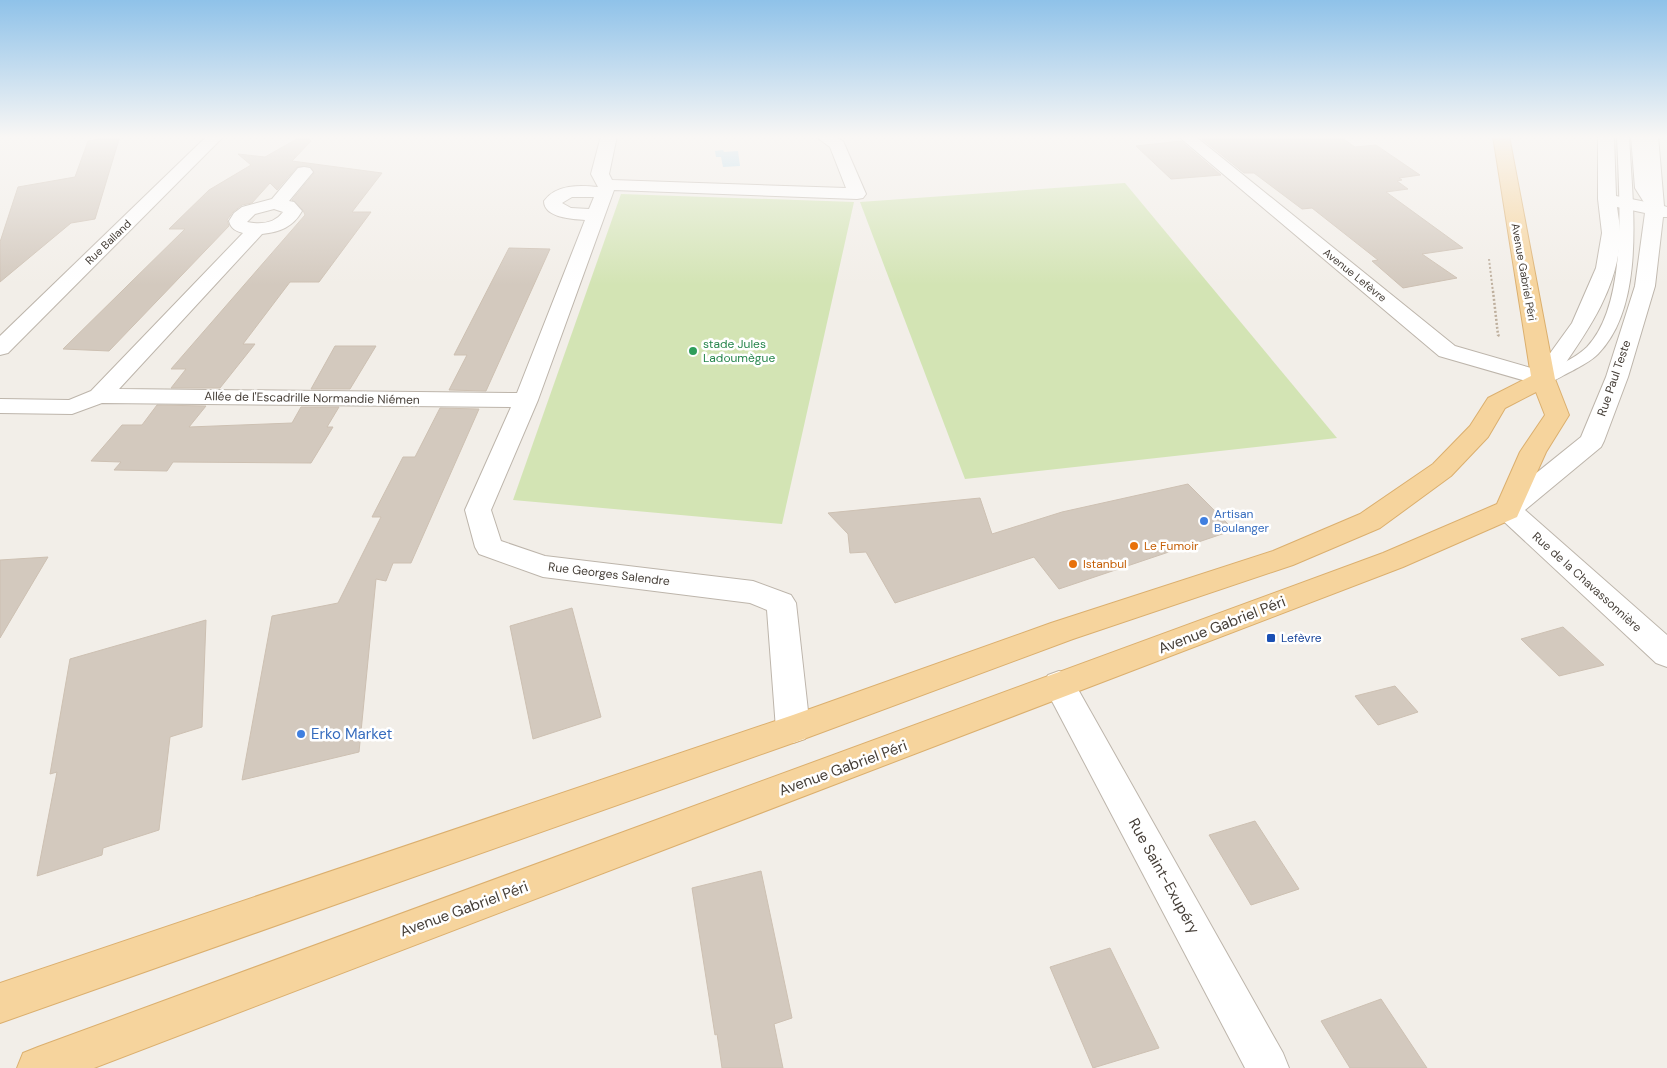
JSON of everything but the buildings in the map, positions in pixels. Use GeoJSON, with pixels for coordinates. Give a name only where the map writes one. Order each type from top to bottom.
{"type":"FeatureCollection","features":[{"type":"Feature","properties":{"kind":"main road","name":"Avenue Gabriel Péri"},"geometry":{"type":"LineString","coordinates":[[38,1068],[1020,702],[1059,684],[1393,560],[1508,510],[1533,452],[1556,415],[1544,379],[1510,186]]}},
{"type":"Feature","properties":{"kind":"main road"},"geometry":{"type":"LineString","coordinates":[[10,1003],[793,729],[1062,631],[1283,558],[1370,521],[1442,470],[1478,432],[1496,403],[1544,379]]}},
{"type":"Feature","properties":{"kind":"street","name":"Rue Balland"},"geometry":{"type":"LineString","coordinates":[[0,348],[165,186]]}},
{"type":"Feature","properties":{"kind":"street","name":"Allée de l'Escadrille Normandie Niémen"},"geometry":{"type":"LineString","coordinates":[[99,396],[257,229],[239,224],[239,218],[257,207],[277,204],[292,186]]}},
{"type":"Feature","properties":{"kind":"street"},"geometry":{"type":"LineString","coordinates":[[602,186],[603,197],[857,194],[854,186]]}},
{"type":"Feature","properties":{"kind":"street","name":"Avenue Lefèvre"},"geometry":{"type":"LineString","coordinates":[[1247,186],[1447,351],[1544,379]]}},
{"type":"Feature","properties":{"kind":"street","name":"Rue Paul Teste"},"geometry":{"type":"LineString","coordinates":[[1544,379],[1582,324],[1606,268],[1616,201],[1614,186]]}},
{"type":"Feature","properties":{"kind":"street","name":"Rue Paul Teste"},"geometry":{"type":"LineString","coordinates":[[1508,510],[1592,440],[1616,376],[1645,286],[1661,211],[1657,186]]}},
{"type":"Feature","properties":{"kind":"street","name":"Rue Georges Salendre"},"geometry":{"type":"LineString","coordinates":[[603,197],[526,400],[478,510],[490,547],[543,566],[753,592],[780,603],[793,729]]}},
{"type":"Feature","properties":{"kind":"street"},"geometry":{"type":"LineString","coordinates":[[1616,201],[1661,211]]}},
{"type":"Feature","properties":{"kind":"street","name":"Allée de l'Escadrille Normandie Niémen"},"geometry":{"type":"LineString","coordinates":[[0,406],[72,407],[99,396],[526,400]]}},
{"type":"Feature","properties":{"kind":"street","name":"Rue de la Chavassonnière"},"geometry":{"type":"LineString","coordinates":[[1508,510],[1667,654]]}},
{"type":"Feature","properties":{"kind":"street","name":"Rue Saint-Exupéry"},"geometry":{"type":"LineString","coordinates":[[1059,684],[1268,1068]]}},
{"type":"Feature","properties":{"kind":"lane","name":"Rue Paul Teste"},"geometry":{"type":"LineString","coordinates":[[1544,379],[1592,351],[1608,331],[1621,295],[1625,259],[1616,201],[1618,186]]}},
{"type":"Feature","properties":{"kind":"lane"},"geometry":{"type":"LineString","coordinates":[[1642,186],[1661,211]]}},
{"type":"Feature","properties":{"kind":"green space"},"geometry":{"type":"Polygon","coordinates":[[[1085,186],[1127,186],[1337,438],[965,479],[860,202],[1085,186]]]}},
{"type":"Feature","properties":{"kind":"green space","name":"stade Jules Ladoumègue"},"geometry":{"type":"Polygon","coordinates":[[[621,194],[854,202],[782,524],[513,500],[621,194]]]}},
{"type":"Feature","properties":{"kind":"place","name":"stade Jules Ladoumègue"},"geometry":{"type":"Point","coordinates":[693,351]}},
{"type":"Feature","properties":{"kind":"place","name":"Artisan Boulanger"},"geometry":{"type":"Point","coordinates":[1204,521]}},
{"type":"Feature","properties":{"kind":"place","name":"Le Fumoir"},"geometry":{"type":"Point","coordinates":[1134,546]}},
{"type":"Feature","properties":{"kind":"place","name":"Istanbul"},"geometry":{"type":"Point","coordinates":[1073,564]}},
{"type":"Feature","properties":{"kind":"place","name":"Lefèvre"},"geometry":{"type":"Point","coordinates":[1271,638]}},
{"type":"Feature","properties":{"kind":"place","name":"Erko Market"},"geometry":{"type":"Point","coordinates":[301,734]}}]}
